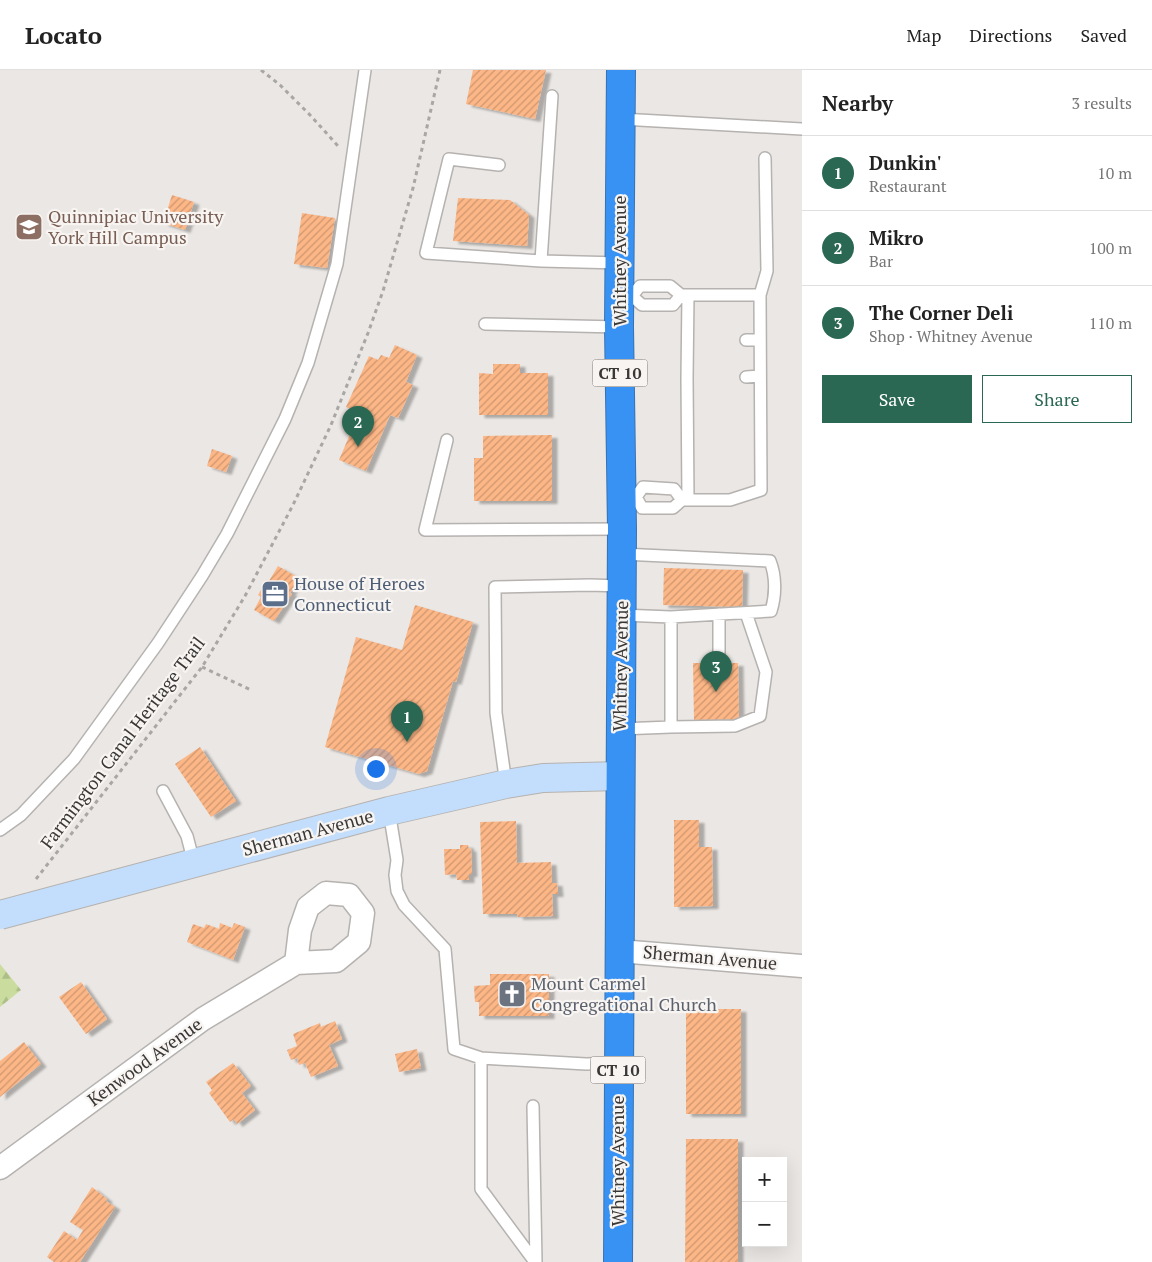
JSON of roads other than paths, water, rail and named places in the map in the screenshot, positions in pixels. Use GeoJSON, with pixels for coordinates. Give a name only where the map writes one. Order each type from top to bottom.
{"type":"FeatureCollection","features":[{"type":"Feature","properties":{"kind":"highway","name":"Whitney Avenue"},"geometry":{"type":"LineString","coordinates":[[618,1262],[621,586],[622,542],[629,498],[619,327],[626,296],[620,263],[621,70]]}},
{"type":"Feature","properties":{"kind":"main road","name":"Sherman Avenue"},"geometry":{"type":"LineString","coordinates":[[0,915],[389,811],[506,784],[543,778],[620,776]]}},
{"type":"Feature","properties":{"kind":"street","name":"Sherman Avenue"},"geometry":{"type":"LineString","coordinates":[[619,951],[802,966]]}},
{"type":"Feature","properties":{"kind":"street","name":"Kenwood Avenue"},"geometry":{"type":"LineString","coordinates":[[0,1168],[203,1019],[296,964]]}},
{"type":"Feature","properties":{"kind":"lane"},"geometry":{"type":"LineString","coordinates":[[0,830],[26,810],[74,759],[158,643],[227,534],[284,419],[308,363],[337,264],[365,70]]}},
{"type":"Feature","properties":{"kind":"lane"},"geometry":{"type":"LineString","coordinates":[[541,261],[552,96]]}},
{"type":"Feature","properties":{"kind":"lane"},"geometry":{"type":"LineString","coordinates":[[620,119],[802,129]]}},
{"type":"Feature","properties":{"kind":"lane"},"geometry":{"type":"LineString","coordinates":[[685,500],[674,489],[644,488],[629,498],[642,508],[673,508],[685,500],[730,500],[761,490],[760,295],[767,271],[765,158]]}},
{"type":"Feature","properties":{"kind":"lane"},"geometry":{"type":"LineString","coordinates":[[499,165],[449,159],[426,253],[541,261],[620,263]]}},
{"type":"Feature","properties":{"kind":"lane"},"geometry":{"type":"LineString","coordinates":[[684,295],[673,305],[642,305],[626,296],[640,286],[670,286],[684,295],[760,295]]}},
{"type":"Feature","properties":{"kind":"lane"},"geometry":{"type":"LineString","coordinates":[[684,295],[693,341],[685,500]]}},
{"type":"Feature","properties":{"kind":"lane"},"geometry":{"type":"LineString","coordinates":[[485,324],[619,327]]}},
{"type":"Feature","properties":{"kind":"lane"},"geometry":{"type":"LineString","coordinates":[[746,340],[760,340]]}},
{"type":"Feature","properties":{"kind":"lane"},"geometry":{"type":"LineString","coordinates":[[746,377],[760,376]]}},
{"type":"Feature","properties":{"kind":"lane"},"geometry":{"type":"LineString","coordinates":[[447,440],[425,530],[622,542],[770,561],[774,571],[774,601],[771,611],[671,617],[621,615]]}},
{"type":"Feature","properties":{"kind":"lane"},"geometry":{"type":"LineString","coordinates":[[506,784],[496,713],[495,587],[621,586]]}},
{"type":"Feature","properties":{"kind":"lane"},"geometry":{"type":"LineString","coordinates":[[620,728],[736,726],[760,716],[766,672],[746,613]]}},
{"type":"Feature","properties":{"kind":"lane"},"geometry":{"type":"LineString","coordinates":[[719,614],[719,653]]}},
{"type":"Feature","properties":{"kind":"lane"},"geometry":{"type":"LineString","coordinates":[[671,617],[671,728]]}},
{"type":"Feature","properties":{"kind":"lane"},"geometry":{"type":"LineString","coordinates":[[162,791],[187,836],[194,863]]}},
{"type":"Feature","properties":{"kind":"lane"},"geometry":{"type":"LineString","coordinates":[[389,811],[397,860],[395,875],[397,891],[404,905],[445,949],[454,1049],[481,1058],[586,1064],[618,1063]]}},
{"type":"Feature","properties":{"kind":"lane"},"geometry":{"type":"LineString","coordinates":[[481,1058],[481,1189],[535,1262]]}},
{"type":"Feature","properties":{"kind":"lane"},"geometry":{"type":"LineString","coordinates":[[533,1106],[535,1262]]}},
{"type":"Feature","properties":{"kind":"place","name":"Quinnipiac University York Hill Campus"},"geometry":{"type":"Point","coordinates":[29,227]}},
{"type":"Feature","properties":{"kind":"place","name":"Mikro"},"geometry":{"type":"Point","coordinates":[358,447]}},
{"type":"Feature","properties":{"kind":"place","name":"House of Heroes Connecticut"},"geometry":{"type":"Point","coordinates":[275,594]}},
{"type":"Feature","properties":{"kind":"place","name":"The Corner Deli"},"geometry":{"type":"Point","coordinates":[716,692]}},
{"type":"Feature","properties":{"kind":"place","name":"Dunkin'"},"geometry":{"type":"Point","coordinates":[407,742]}},
{"type":"Feature","properties":{"kind":"place","name":"Mount Carmel Congregational Church"},"geometry":{"type":"Point","coordinates":[512,994]}}]}
